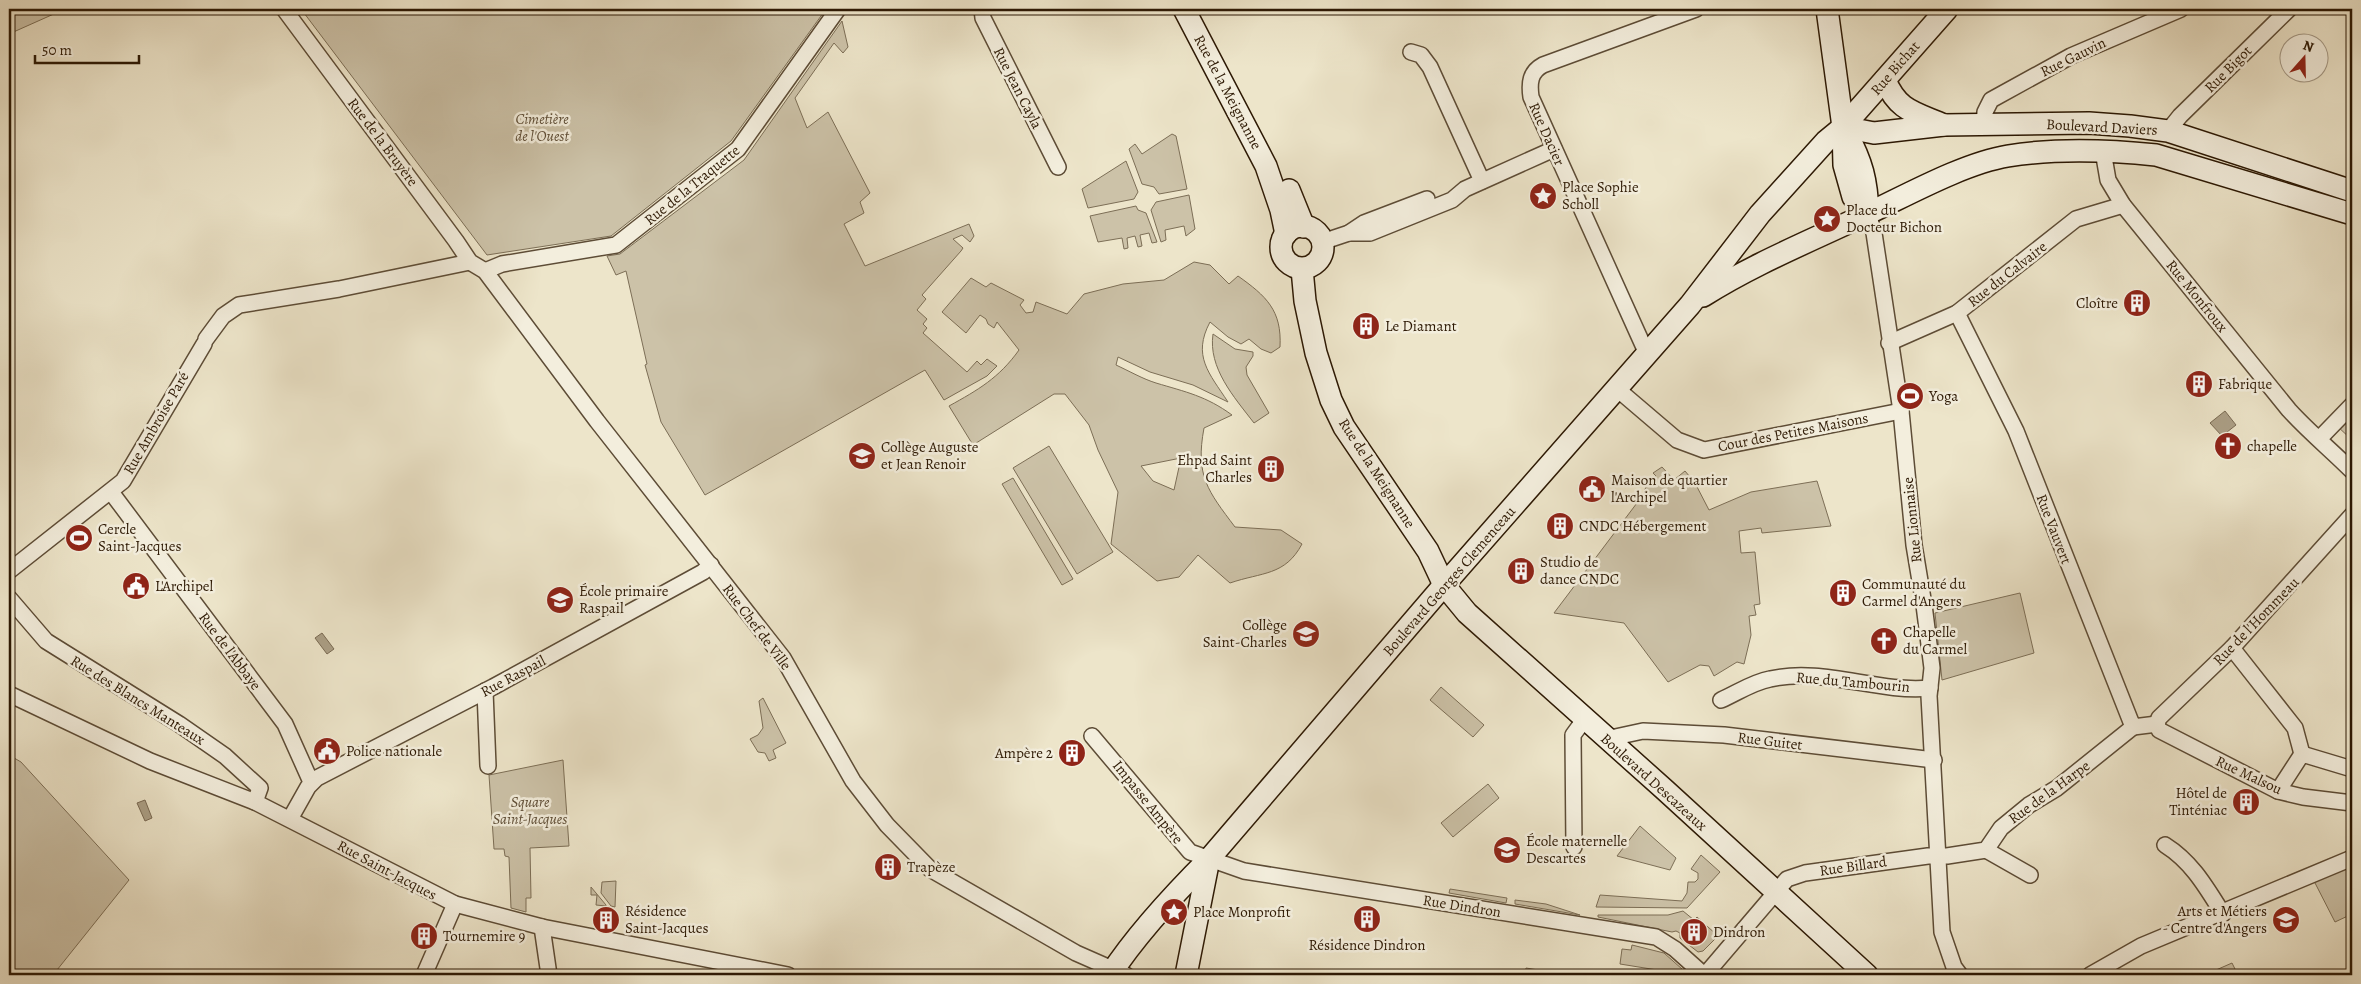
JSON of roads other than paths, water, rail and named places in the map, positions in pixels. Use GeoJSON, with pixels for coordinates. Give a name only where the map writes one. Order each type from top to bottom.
{"type":"FeatureCollection","features":[{"type":"Feature","properties":{"kind":"main road","name":"Rue de la Meignanne"},"geometry":{"type":"LineString","coordinates":[[1184,9],[1266,166],[1282,210],[1295,230]]}},
{"type":"Feature","properties":{"kind":"main road","name":"Rue de la Meignanne"},"geometry":{"type":"LineString","coordinates":[[1201,9],[1269,139],[1293,205],[1295,230]]}},
{"type":"Feature","properties":{"kind":"main road"},"geometry":{"type":"LineString","coordinates":[[1827,9],[1844,127],[1844,165],[1853,197],[1868,214]]}},
{"type":"Feature","properties":{"kind":"main road","name":"Rue Bichat"},"geometry":{"type":"LineString","coordinates":[[1844,127],[1947,9]]}},
{"type":"Feature","properties":{"kind":"main road"},"geometry":{"type":"LineString","coordinates":[[1885,80],[1892,96],[1902,106],[1944,125]]}},
{"type":"Feature","properties":{"kind":"main road","name":"Boulevard Daviers"},"geometry":{"type":"LineString","coordinates":[[1844,127],[1874,133],[1944,125],[2089,123],[2168,131],[2352,190]]}},
{"type":"Feature","properties":{"kind":"main road","name":"Boulevard Georges Clemenceau"},"geometry":{"type":"LineString","coordinates":[[1210,859],[1444,585],[1690,304],[1760,214],[1826,140],[1844,127]]}},
{"type":"Feature","properties":{"kind":"main road","name":"Boulevard Daviers"},"geometry":{"type":"LineString","coordinates":[[1868,214],[1966,169],[2007,156],[2057,150],[2156,155],[2352,214]]}},
{"type":"Feature","properties":{"kind":"main road","name":"Boulevard Georges Clemenceau"},"geometry":{"type":"LineString","coordinates":[[1690,304],[1732,278],[1868,214]]}},
{"type":"Feature","properties":{"kind":"main road"},"geometry":{"type":"LineString","coordinates":[[1295,230],[1316,232],[1322,242],[1323,250],[1317,263],[1302,269],[1290,265],[1284,259],[1281,243],[1295,230]]}},
{"type":"Feature","properties":{"kind":"main road","name":"Rue de la Meignanne"},"geometry":{"type":"LineString","coordinates":[[1302,269],[1305,300],[1316,353],[1331,400],[1344,427],[1428,551],[1444,585]]}},
{"type":"Feature","properties":{"kind":"main road","name":"Boulevard Descazeaux"},"geometry":{"type":"LineString","coordinates":[[1444,585],[1467,613],[1868,975]]}},
{"type":"Feature","properties":{"kind":"main road"},"geometry":{"type":"LineString","coordinates":[[1116,974],[1122,956],[1177,890],[1210,859]]}},
{"type":"Feature","properties":{"kind":"main road"},"geometry":{"type":"LineString","coordinates":[[1186,975],[1210,859]]}},
{"type":"Feature","properties":{"kind":"street","name":"Rue de la Bruyère"},"geometry":{"type":"LineString","coordinates":[[284,9],[470,262],[485,271]]}},
{"type":"Feature","properties":{"kind":"street","name":"Rue de la Traquette"},"geometry":{"type":"LineString","coordinates":[[485,271],[502,264],[616,245],[738,149],[838,9]]}},
{"type":"Feature","properties":{"kind":"street","name":"Rue Jean Cayla"},"geometry":{"type":"LineString","coordinates":[[982,9],[983,18],[1058,167]]}},
{"type":"Feature","properties":{"kind":"street","name":"Rue Dacier"},"geometry":{"type":"LineString","coordinates":[[1647,354],[1531,97],[1530,82],[1533,74],[1543,65],[1696,9]]}},
{"type":"Feature","properties":{"kind":"street","name":"Rue Gauvin"},"geometry":{"type":"LineString","coordinates":[[1984,124],[1985,112],[1991,100],[2071,56],[2181,9]]}},
{"type":"Feature","properties":{"kind":"street","name":"Rue Bigot"},"geometry":{"type":"LineString","coordinates":[[2168,131],[2180,116],[2289,9]]}},
{"type":"Feature","properties":{"kind":"street"},"geometry":{"type":"LineString","coordinates":[[1411,52],[1421,55],[1430,67],[1482,181]]}},
{"type":"Feature","properties":{"kind":"street"},"geometry":{"type":"LineString","coordinates":[[1322,242],[1349,233],[1364,223],[1450,190],[1464,189],[1554,148]]}},
{"type":"Feature","properties":{"kind":"street","name":"Rue Monfroux"},"geometry":{"type":"LineString","coordinates":[[2103,151],[2108,180],[2123,205],[2314,435],[2352,471]]}},
{"type":"Feature","properties":{"kind":"street","name":"Rue du Calvaire"},"geometry":{"type":"LineString","coordinates":[[1889,343],[1957,313],[2076,219],[2123,205]]}},
{"type":"Feature","properties":{"kind":"street","name":"Rue Lionnaise"},"geometry":{"type":"LineString","coordinates":[[1868,214],[1874,233],[1889,343],[1901,411],[1914,544],[1932,668],[1930,688],[1942,932],[1954,967],[1960,975]]}},
{"type":"Feature","properties":{"kind":"street","name":"Rue Ambroise Paré"},"geometry":{"type":"LineString","coordinates":[[9,571],[111,492],[126,477],[222,316],[239,305],[348,288],[470,262]]}},
{"type":"Feature","properties":{"kind":"street","name":"Rue Chef de Ville"},"geometry":{"type":"LineString","coordinates":[[485,271],[561,373],[783,658],[839,758],[870,805],[923,864],[1076,953],[1116,974]]}},
{"type":"Feature","properties":{"kind":"street","name":"Rue Vauvert"},"geometry":{"type":"LineString","coordinates":[[1957,313],[2016,431],[2133,727]]}},
{"type":"Feature","properties":{"kind":"street","name":"Cour des Petites Maisons"},"geometry":{"type":"LineString","coordinates":[[1616,388],[1677,440],[1704,450],[1901,411]]}},
{"type":"Feature","properties":{"kind":"street"},"geometry":{"type":"LineString","coordinates":[[2314,435],[2352,405]]}},
{"type":"Feature","properties":{"kind":"street","name":"Rue de l'Abbaye"},"geometry":{"type":"LineString","coordinates":[[111,492],[285,724],[311,782]]}},
{"type":"Feature","properties":{"kind":"street","name":"Rue de l'Hommeau"},"geometry":{"type":"LineString","coordinates":[[2157,724],[2159,718],[2232,648],[2352,515]]}},
{"type":"Feature","properties":{"kind":"street","name":"Rue Raspail"},"geometry":{"type":"LineString","coordinates":[[311,782],[616,621],[703,572],[711,565]]}},
{"type":"Feature","properties":{"kind":"street","name":"Rue des Blancs Manteaux"},"geometry":{"type":"LineString","coordinates":[[9,598],[50,644],[179,724],[249,776],[260,788],[255,802]]}},
{"type":"Feature","properties":{"kind":"street"},"geometry":{"type":"LineString","coordinates":[[2232,648],[2295,728],[2302,754],[2278,791]]}},
{"type":"Feature","properties":{"kind":"street","name":"Rue du Tambourin"},"geometry":{"type":"LineString","coordinates":[[1721,700],[1763,681],[1788,676],[1808,675],[1896,687],[1930,688]]}},
{"type":"Feature","properties":{"kind":"street"},"geometry":{"type":"LineString","coordinates":[[486,691],[488,766]]}},
{"type":"Feature","properties":{"kind":"street","name":"Rue Saint-Jacques"},"geometry":{"type":"LineString","coordinates":[[9,694],[150,760],[255,802],[439,898],[455,904],[542,927],[788,975]]}},
{"type":"Feature","properties":{"kind":"street"},"geometry":{"type":"LineString","coordinates":[[1574,847],[1573,735],[1584,720]]}},
{"type":"Feature","properties":{"kind":"street"},"geometry":{"type":"LineString","coordinates":[[2133,727],[2157,724]]}},
{"type":"Feature","properties":{"kind":"street","name":"Rue Malsou"},"geometry":{"type":"LineString","coordinates":[[2157,724],[2159,730],[2278,791],[2303,798],[2352,803]]}},
{"type":"Feature","properties":{"kind":"street","name":"Rue de la Harpe"},"geometry":{"type":"LineString","coordinates":[[1986,850],[2001,828],[2029,805],[2057,788],[2133,727]]}},
{"type":"Feature","properties":{"kind":"street","name":"Rue Guitet"},"geometry":{"type":"LineString","coordinates":[[1606,739],[1643,731],[1724,736],[1934,760]]}},
{"type":"Feature","properties":{"kind":"street","name":"Impasse Ampère"},"geometry":{"type":"LineString","coordinates":[[1092,736],[1116,762],[1187,849],[1210,859]]}},
{"type":"Feature","properties":{"kind":"street"},"geometry":{"type":"LineString","coordinates":[[2302,754],[2352,769]]}},
{"type":"Feature","properties":{"kind":"street"},"geometry":{"type":"LineString","coordinates":[[290,820],[311,782]]}},
{"type":"Feature","properties":{"kind":"street"},"geometry":{"type":"LineString","coordinates":[[2165,844],[2194,868],[2223,914]]}},
{"type":"Feature","properties":{"kind":"street"},"geometry":{"type":"LineString","coordinates":[[1937,856],[1986,850],[2030,875]]}},
{"type":"Feature","properties":{"kind":"street","name":"Rue Billard"},"geometry":{"type":"LineString","coordinates":[[1704,975],[1787,880],[1805,872],[1937,856]]}},
{"type":"Feature","properties":{"kind":"street"},"geometry":{"type":"LineString","coordinates":[[2090,975],[2141,946],[2223,914],[2352,858]]}},
{"type":"Feature","properties":{"kind":"street","name":"Rue Dindron"},"geometry":{"type":"LineString","coordinates":[[1210,859],[1244,871],[1656,937],[1675,949],[1704,975]]}},
{"type":"Feature","properties":{"kind":"street"},"geometry":{"type":"LineString","coordinates":[[424,975],[455,904]]}},
{"type":"Feature","properties":{"kind":"street"},"geometry":{"type":"LineString","coordinates":[[542,927],[549,975]]}},
{"type":"Feature","properties":{"kind":"place","name":"Place Sophie Scholl"},"geometry":{"type":"Point","coordinates":[1543,196]}},
{"type":"Feature","properties":{"kind":"place","name":"Place du Docteur Bichon"},"geometry":{"type":"Point","coordinates":[1827,219]}},
{"type":"Feature","properties":{"kind":"place","name":"Cloître"},"geometry":{"type":"Point","coordinates":[2137,303]}},
{"type":"Feature","properties":{"kind":"place","name":"Le Diamant"},"geometry":{"type":"Point","coordinates":[1366,326]}},
{"type":"Feature","properties":{"kind":"place","name":"Fabrique"},"geometry":{"type":"Point","coordinates":[2199,384]}},
{"type":"Feature","properties":{"kind":"place","name":"Yoga"},"geometry":{"type":"Point","coordinates":[1910,396]}},
{"type":"Feature","properties":{"kind":"place","name":"chapelle"},"geometry":{"type":"Point","coordinates":[2228,446]}},
{"type":"Feature","properties":{"kind":"place","name":"Collège Auguste et Jean Renoir"},"geometry":{"type":"Point","coordinates":[862,456]}},
{"type":"Feature","properties":{"kind":"place","name":"Ehpad Saint Charles"},"geometry":{"type":"Point","coordinates":[1271,469]}},
{"type":"Feature","properties":{"kind":"place","name":"Maison de quartier l'Archipel"},"geometry":{"type":"Point","coordinates":[1592,489]}},
{"type":"Feature","properties":{"kind":"place","name":"CNDC Hébergement"},"geometry":{"type":"Point","coordinates":[1560,526]}},
{"type":"Feature","properties":{"kind":"place","name":"Cercle Saint-Jacques"},"geometry":{"type":"Point","coordinates":[79,538]}},
{"type":"Feature","properties":{"kind":"place","name":"Studio de dance CNDC"},"geometry":{"type":"Point","coordinates":[1521,571]}},
{"type":"Feature","properties":{"kind":"place","name":"L'Archipel"},"geometry":{"type":"Point","coordinates":[136,586]}},
{"type":"Feature","properties":{"kind":"place","name":"Communauté du Carmel d'Angers"},"geometry":{"type":"Point","coordinates":[1843,593]}},
{"type":"Feature","properties":{"kind":"place","name":"École primaire Raspail"},"geometry":{"type":"Point","coordinates":[560,600]}},
{"type":"Feature","properties":{"kind":"place","name":"Collège Saint-Charles"},"geometry":{"type":"Point","coordinates":[1306,634]}},
{"type":"Feature","properties":{"kind":"place","name":"Chapelle du Carmel"},"geometry":{"type":"Point","coordinates":[1884,641]}},
{"type":"Feature","properties":{"kind":"place","name":"Police nationale"},"geometry":{"type":"Point","coordinates":[327,751]}},
{"type":"Feature","properties":{"kind":"place","name":"Ampère 2"},"geometry":{"type":"Point","coordinates":[1072,753]}},
{"type":"Feature","properties":{"kind":"place","name":"Hôtel de Tinténiac"},"geometry":{"type":"Point","coordinates":[2246,802]}},
{"type":"Feature","properties":{"kind":"place","name":"École maternelle Descartes"},"geometry":{"type":"Point","coordinates":[1507,850]}},
{"type":"Feature","properties":{"kind":"place","name":"Trapèze"},"geometry":{"type":"Point","coordinates":[888,867]}},
{"type":"Feature","properties":{"kind":"place","name":"Place Monprofit"},"geometry":{"type":"Point","coordinates":[1174,912]}},
{"type":"Feature","properties":{"kind":"place","name":"Résidence Dindron"},"geometry":{"type":"Point","coordinates":[1367,919]}},
{"type":"Feature","properties":{"kind":"place","name":"Résidence Saint-Jacques"},"geometry":{"type":"Point","coordinates":[606,920]}},
{"type":"Feature","properties":{"kind":"place","name":"Arts et Métiers - Centre d'Angers"},"geometry":{"type":"Point","coordinates":[2286,920]}},
{"type":"Feature","properties":{"kind":"place","name":"Dindron"},"geometry":{"type":"Point","coordinates":[1694,932]}},
{"type":"Feature","properties":{"kind":"place","name":"Tournemire 9"},"geometry":{"type":"Point","coordinates":[424,936]}},
{"type":"Feature","properties":{"kind":"park label","name":"Cimetière de l'Ouest"},"geometry":{"type":"Point","coordinates":[542,128]}},
{"type":"Feature","properties":{"kind":"park label","name":"Square Saint-Jacques"},"geometry":{"type":"Point","coordinates":[530,810]}}]}
